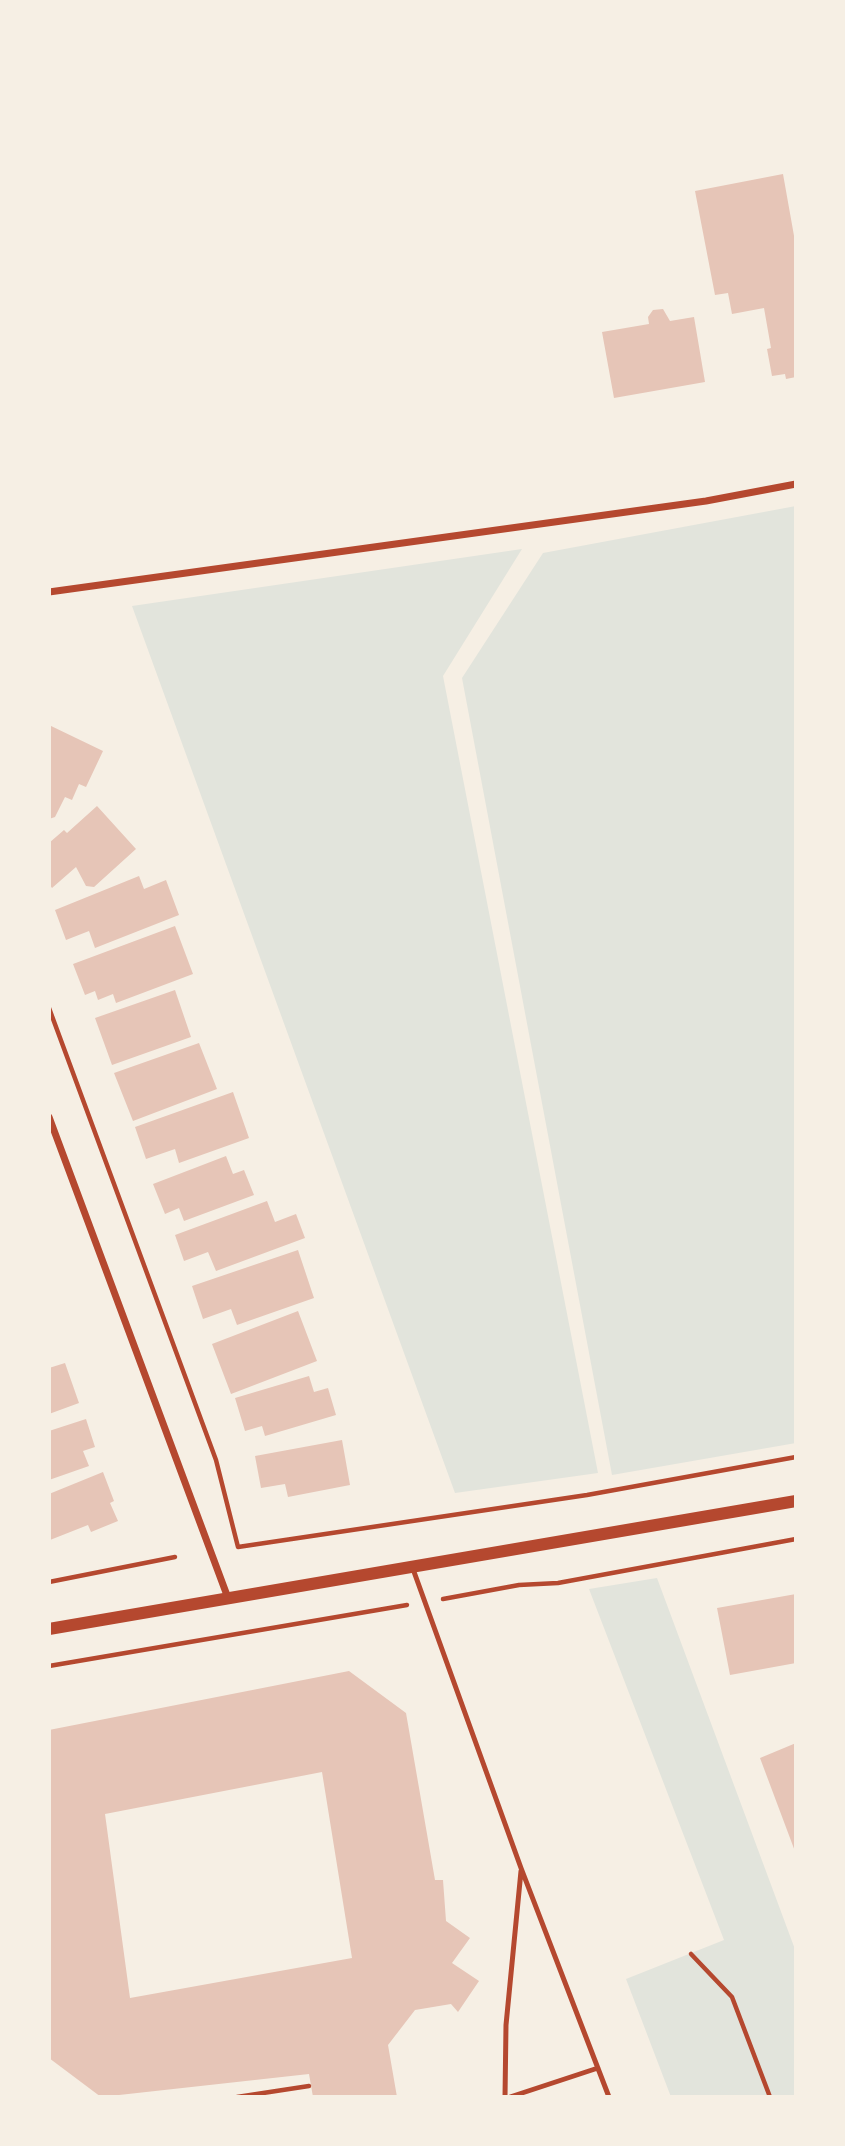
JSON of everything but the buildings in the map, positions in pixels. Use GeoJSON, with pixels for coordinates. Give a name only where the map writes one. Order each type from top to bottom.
{"type":"FeatureCollection","features":[{"type":"Feature","properties":{"kind":"street"},"geometry":{"type":"LineString","coordinates":[[49,592],[706,501],[796,484]]}},
{"type":"Feature","properties":{"kind":"street"},"geometry":{"type":"LineString","coordinates":[[49,1117],[228,1598]]}},
{"type":"Feature","properties":{"kind":"street"},"geometry":{"type":"LineString","coordinates":[[49,1629],[796,1501]]}},
{"type":"Feature","properties":{"kind":"lane"},"geometry":{"type":"LineString","coordinates":[[412,1566],[521,1868],[609,2097]]}},
{"type":"Feature","properties":{"kind":"lane"},"geometry":{"type":"LineString","coordinates":[[505,2097],[506,2025],[521,1868]]}},
{"type":"Feature","properties":{"kind":"lane"},"geometry":{"type":"LineString","coordinates":[[510,2097],[598,2067]]}},
{"type":"Feature","properties":{"kind":"path"},"geometry":{"type":"LineString","coordinates":[[49,1008],[216,1460],[238,1547],[587,1495],[796,1457]]}},
{"type":"Feature","properties":{"kind":"path"},"geometry":{"type":"LineString","coordinates":[[49,1666],[519,1584],[558,1583],[796,1539]]}},
{"type":"Feature","properties":{"kind":"path"},"geometry":{"type":"LineString","coordinates":[[49,1581],[175,1558]]}},
{"type":"Feature","properties":{"kind":"path"},"geometry":{"type":"LineString","coordinates":[[691,1954],[732,1997],[770,2097]]}},
{"type":"Feature","properties":{"kind":"path"},"geometry":{"type":"LineString","coordinates":[[237,2097],[309,2085]]}},
{"type":"Feature","properties":{"kind":"shaded area"},"geometry":{"type":"Polygon","coordinates":[[[796,506],[796,1443],[612,1475],[462,678],[543,553],[796,506]]]}},
{"type":"Feature","properties":{"kind":"shaded area"},"geometry":{"type":"Polygon","coordinates":[[[522,549],[443,676],[598,1473],[455,1493],[132,606],[522,549]]]}},
{"type":"Feature","properties":{"kind":"shaded area"},"geometry":{"type":"Polygon","coordinates":[[[657,1578],[796,1952],[796,2097],[671,2097],[626,1979],[724,1940],[589,1589],[657,1578]]]}}]}
